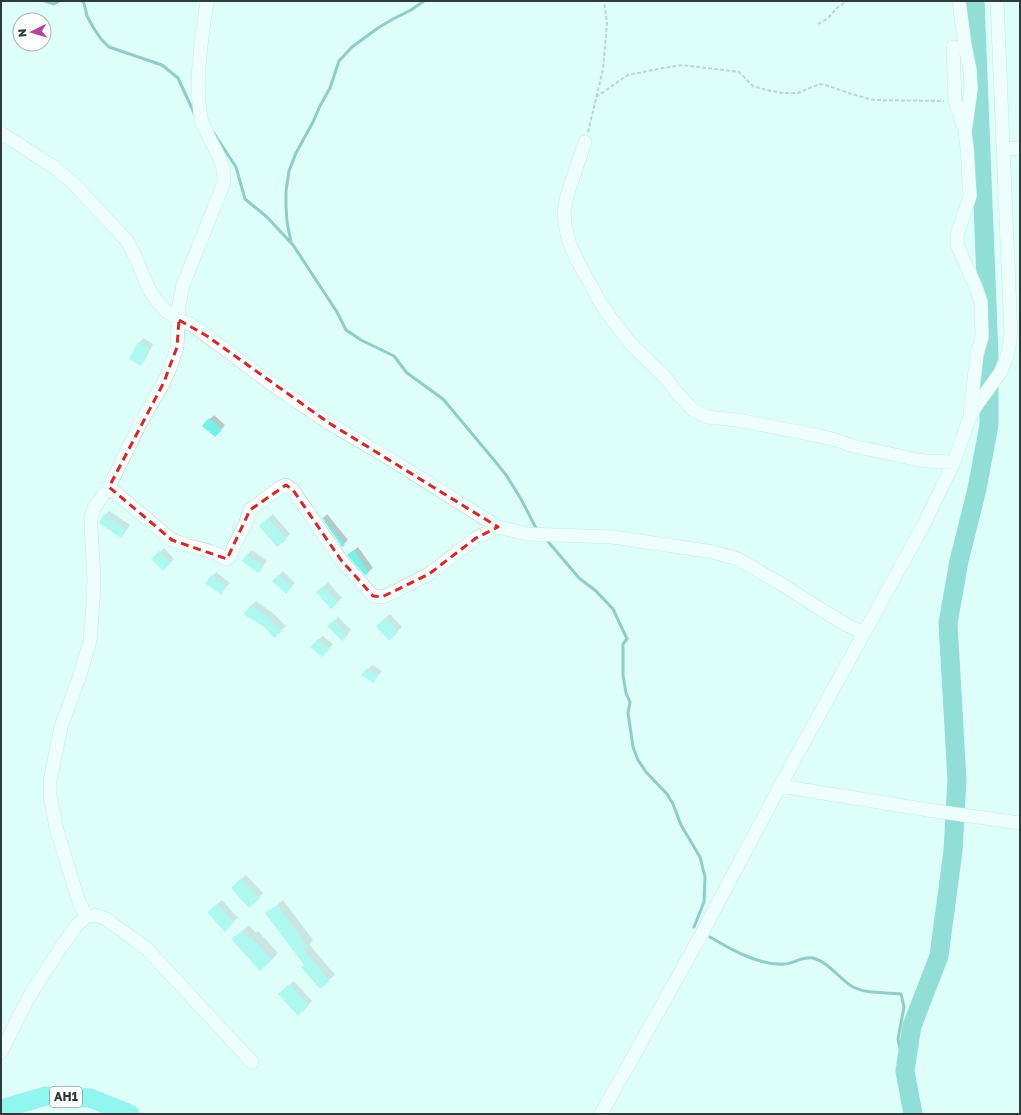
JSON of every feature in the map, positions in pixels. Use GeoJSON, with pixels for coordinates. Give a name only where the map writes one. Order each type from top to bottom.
{"type":"FeatureCollection","features":[{"type":"Feature","properties":{"kind":"highway","name":"AH1"},"geometry":{"type":"LineString","coordinates":[[1,1109],[46,1096],[90,1098],[130,1114]]}},
{"type":"Feature","properties":{"kind":"highway"},"geometry":{"type":"LineString","coordinates":[[14,1114],[43,1105],[68,1103],[91,1106],[115,1114]]}},
{"type":"Feature","properties":{"kind":"street"},"geometry":{"type":"LineString","coordinates":[[86,917],[78,899],[56,827],[50,796],[50,781],[61,727],[79,678],[90,641],[94,580],[90,528],[91,518],[94,508],[109,487],[133,437],[164,382],[177,347],[179,306],[182,285],[221,190],[224,179],[222,166],[214,147],[206,134],[201,117],[199,86],[207,1]]}},
{"type":"Feature","properties":{"kind":"street"},"geometry":{"type":"LineString","coordinates":[[959,1],[963,36],[970,70],[971,89],[965,132]]}},
{"type":"Feature","properties":{"kind":"street"},"geometry":{"type":"LineString","coordinates":[[601,1114],[700,937],[780,786],[924,524],[954,462],[969,420],[976,406],[1000,373],[1015,343],[1011,328],[997,1]]}},
{"type":"Feature","properties":{"kind":"street"},"geometry":{"type":"LineString","coordinates":[[953,47],[955,101],[965,132],[968,148],[970,196],[958,235],[957,245],[976,287],[980,302],[982,337],[977,354],[969,420]]}},
{"type":"Feature","properties":{"kind":"street"},"geometry":{"type":"LineString","coordinates":[[1,133],[54,167],[73,183],[116,228],[127,241],[149,289],[166,311],[179,320],[192,325],[273,385],[329,423],[395,462],[498,527],[528,534],[612,537],[713,552],[738,560],[776,581],[843,623],[864,633]]}},
{"type":"Feature","properties":{"kind":"street"},"geometry":{"type":"LineString","coordinates":[[585,142],[567,196],[564,212],[569,242],[597,297],[613,321],[630,343],[666,378],[678,394],[694,410],[708,417],[738,420],[820,436],[853,446],[924,461],[954,462]]}},
{"type":"Feature","properties":{"kind":"street"},"geometry":{"type":"LineString","coordinates":[[1004,149],[1020,148]]}},
{"type":"Feature","properties":{"kind":"street"},"geometry":{"type":"LineString","coordinates":[[109,487],[172,540],[210,551],[227,559],[245,525],[250,510],[279,488],[286,485],[293,490],[341,560],[373,596],[382,596],[392,593],[429,574],[476,538],[498,527]]}},
{"type":"Feature","properties":{"kind":"street"},"geometry":{"type":"LineString","coordinates":[[780,786],[973,817],[1020,823]]}},
{"type":"Feature","properties":{"kind":"street"},"geometry":{"type":"LineString","coordinates":[[1,1052],[30,995],[77,925],[86,917],[96,915],[106,919],[147,949],[252,1062]]}},
{"type":"Feature","properties":{"kind":"path"},"geometry":{"type":"LineString","coordinates":[[585,142],[603,69],[607,23],[604,1]]}},
{"type":"Feature","properties":{"kind":"path"},"geometry":{"type":"LineString","coordinates":[[818,24],[827,19],[838,7],[847,1]]}},
{"type":"Feature","properties":{"kind":"path"},"geometry":{"type":"LineString","coordinates":[[596,97],[628,75],[684,65],[739,72],[753,86],[783,93],[798,93],[819,84],[874,100],[955,101]]}},
{"type":"Feature","properties":{"kind":"highlighted area"},"geometry":{"type":"Polygon","coordinates":[[[179,320],[207,336],[329,423],[498,527],[476,538],[429,574],[382,597],[373,596],[341,560],[293,490],[286,485],[250,510],[227,559],[172,540],[109,487],[164,382],[177,347],[179,320]]]}},
{"type":"Feature","properties":{"kind":"building"},"geometry":{"type":"Polygon","coordinates":[[[138,342],[150,348],[141,366],[129,359],[138,342]]]}},
{"type":"Feature","properties":{"kind":"building"},"geometry":{"type":"Polygon","coordinates":[[[209,418],[222,430],[215,437],[202,426],[209,418]]]}},
{"type":"Feature","properties":{"kind":"building"},"geometry":{"type":"Polygon","coordinates":[[[104,514],[127,530],[121,538],[99,523],[104,514]]]}},
{"type":"Feature","properties":{"kind":"building"},"geometry":{"type":"Polygon","coordinates":[[[322,517],[345,545],[342,547],[322,517]]]}},
{"type":"Feature","properties":{"kind":"building"},"geometry":{"type":"Polygon","coordinates":[[[268,518],[287,539],[277,547],[259,526],[268,518]]]}},
{"type":"Feature","properties":{"kind":"building"},"geometry":{"type":"Polygon","coordinates":[[[354,550],[369,573],[365,575],[347,555],[354,550]]]}},
{"type":"Feature","properties":{"kind":"building"},"geometry":{"type":"Polygon","coordinates":[[[159,551],[171,563],[163,571],[151,559],[159,551]]]}},
{"type":"Feature","properties":{"kind":"building"},"geometry":{"type":"Polygon","coordinates":[[[247,554],[264,566],[258,573],[242,561],[247,554]]]}},
{"type":"Feature","properties":{"kind":"building"},"geometry":{"type":"Polygon","coordinates":[[[211,575],[226,587],[221,595],[205,583],[211,575]]]}},
{"type":"Feature","properties":{"kind":"building"},"geometry":{"type":"Polygon","coordinates":[[[278,575],[292,587],[286,594],[272,581],[278,575]]]}},
{"type":"Feature","properties":{"kind":"building"},"geometry":{"type":"Polygon","coordinates":[[[323,586],[338,603],[331,609],[316,592],[323,586]]]}},
{"type":"Feature","properties":{"kind":"building"},"geometry":{"type":"Polygon","coordinates":[[[251,605],[270,618],[282,631],[274,638],[264,627],[243,614],[251,605]]]}},
{"type":"Feature","properties":{"kind":"building"},"geometry":{"type":"Polygon","coordinates":[[[386,618],[398,632],[389,641],[376,626],[386,618]]]}},
{"type":"Feature","properties":{"kind":"building"},"geometry":{"type":"Polygon","coordinates":[[[334,620],[348,635],[342,641],[327,626],[334,620]]]}},
{"type":"Feature","properties":{"kind":"building"},"geometry":{"type":"Polygon","coordinates":[[[318,639],[330,649],[322,657],[310,647],[318,639]]]}},
{"type":"Feature","properties":{"kind":"building"},"geometry":{"type":"Polygon","coordinates":[[[367,668],[378,676],[373,683],[361,675],[367,668]]]}},
{"type":"Feature","properties":{"kind":"building"},"geometry":{"type":"Polygon","coordinates":[[[241,878],[260,898],[249,908],[231,888],[241,878]]]}},
{"type":"Feature","properties":{"kind":"building"},"geometry":{"type":"Polygon","coordinates":[[[217,904],[234,922],[225,932],[207,912],[217,904]]]}},
{"type":"Feature","properties":{"kind":"building"},"geometry":{"type":"Polygon","coordinates":[[[277,905],[308,947],[304,950],[330,981],[320,989],[301,967],[304,965],[265,913],[277,905]]]}},
{"type":"Feature","properties":{"kind":"building"},"geometry":{"type":"Polygon","coordinates":[[[242,931],[249,939],[251,937],[272,960],[260,971],[231,939],[242,931]]]}},
{"type":"Feature","properties":{"kind":"building"},"geometry":{"type":"Polygon","coordinates":[[[289,984],[309,1005],[298,1016],[278,994],[289,984]]]}},
{"type":"Feature","properties":{"kind":"waterway"},"geometry":{"type":"LineString","coordinates":[[45,1],[54,4],[59,1]]}},
{"type":"Feature","properties":{"kind":"waterway"},"geometry":{"type":"LineString","coordinates":[[82,1],[84,3],[87,16],[93,27],[101,39],[109,47],[162,65],[178,78],[195,115]]}},
{"type":"Feature","properties":{"kind":"waterway"},"geometry":{"type":"LineString","coordinates":[[291,242],[287,222],[286,206],[286,191],[289,171],[296,153],[330,88],[339,61],[352,47],[378,28],[424,1]]}},
{"type":"Feature","properties":{"kind":"waterway"},"geometry":{"type":"LineString","coordinates":[[913,1114],[905,1071],[912,1026],[939,956],[953,851],[957,780],[948,623],[959,561],[977,489],[989,425],[989,355],[975,1]]}},
{"type":"Feature","properties":{"kind":"waterway"},"geometry":{"type":"LineString","coordinates":[[213,132],[236,167],[245,199],[267,217],[293,245],[337,312],[346,330],[361,340],[394,356],[407,373],[443,399],[506,475],[521,499],[537,530]]}},
{"type":"Feature","properties":{"kind":"waterway"},"geometry":{"type":"LineString","coordinates":[[545,538],[579,578],[596,591],[613,609],[627,639],[623,644],[623,675],[626,693],[630,702],[628,713],[633,747],[638,760],[646,772],[667,794],[673,804],[681,825],[700,857],[705,877],[704,902],[694,927]]}},
{"type":"Feature","properties":{"kind":"waterway"},"geometry":{"type":"LineString","coordinates":[[710,937],[755,960],[775,964],[784,964],[805,958],[813,958],[824,963],[853,987],[870,992],[901,994],[904,1007],[898,1039],[905,1071]]}}]}
